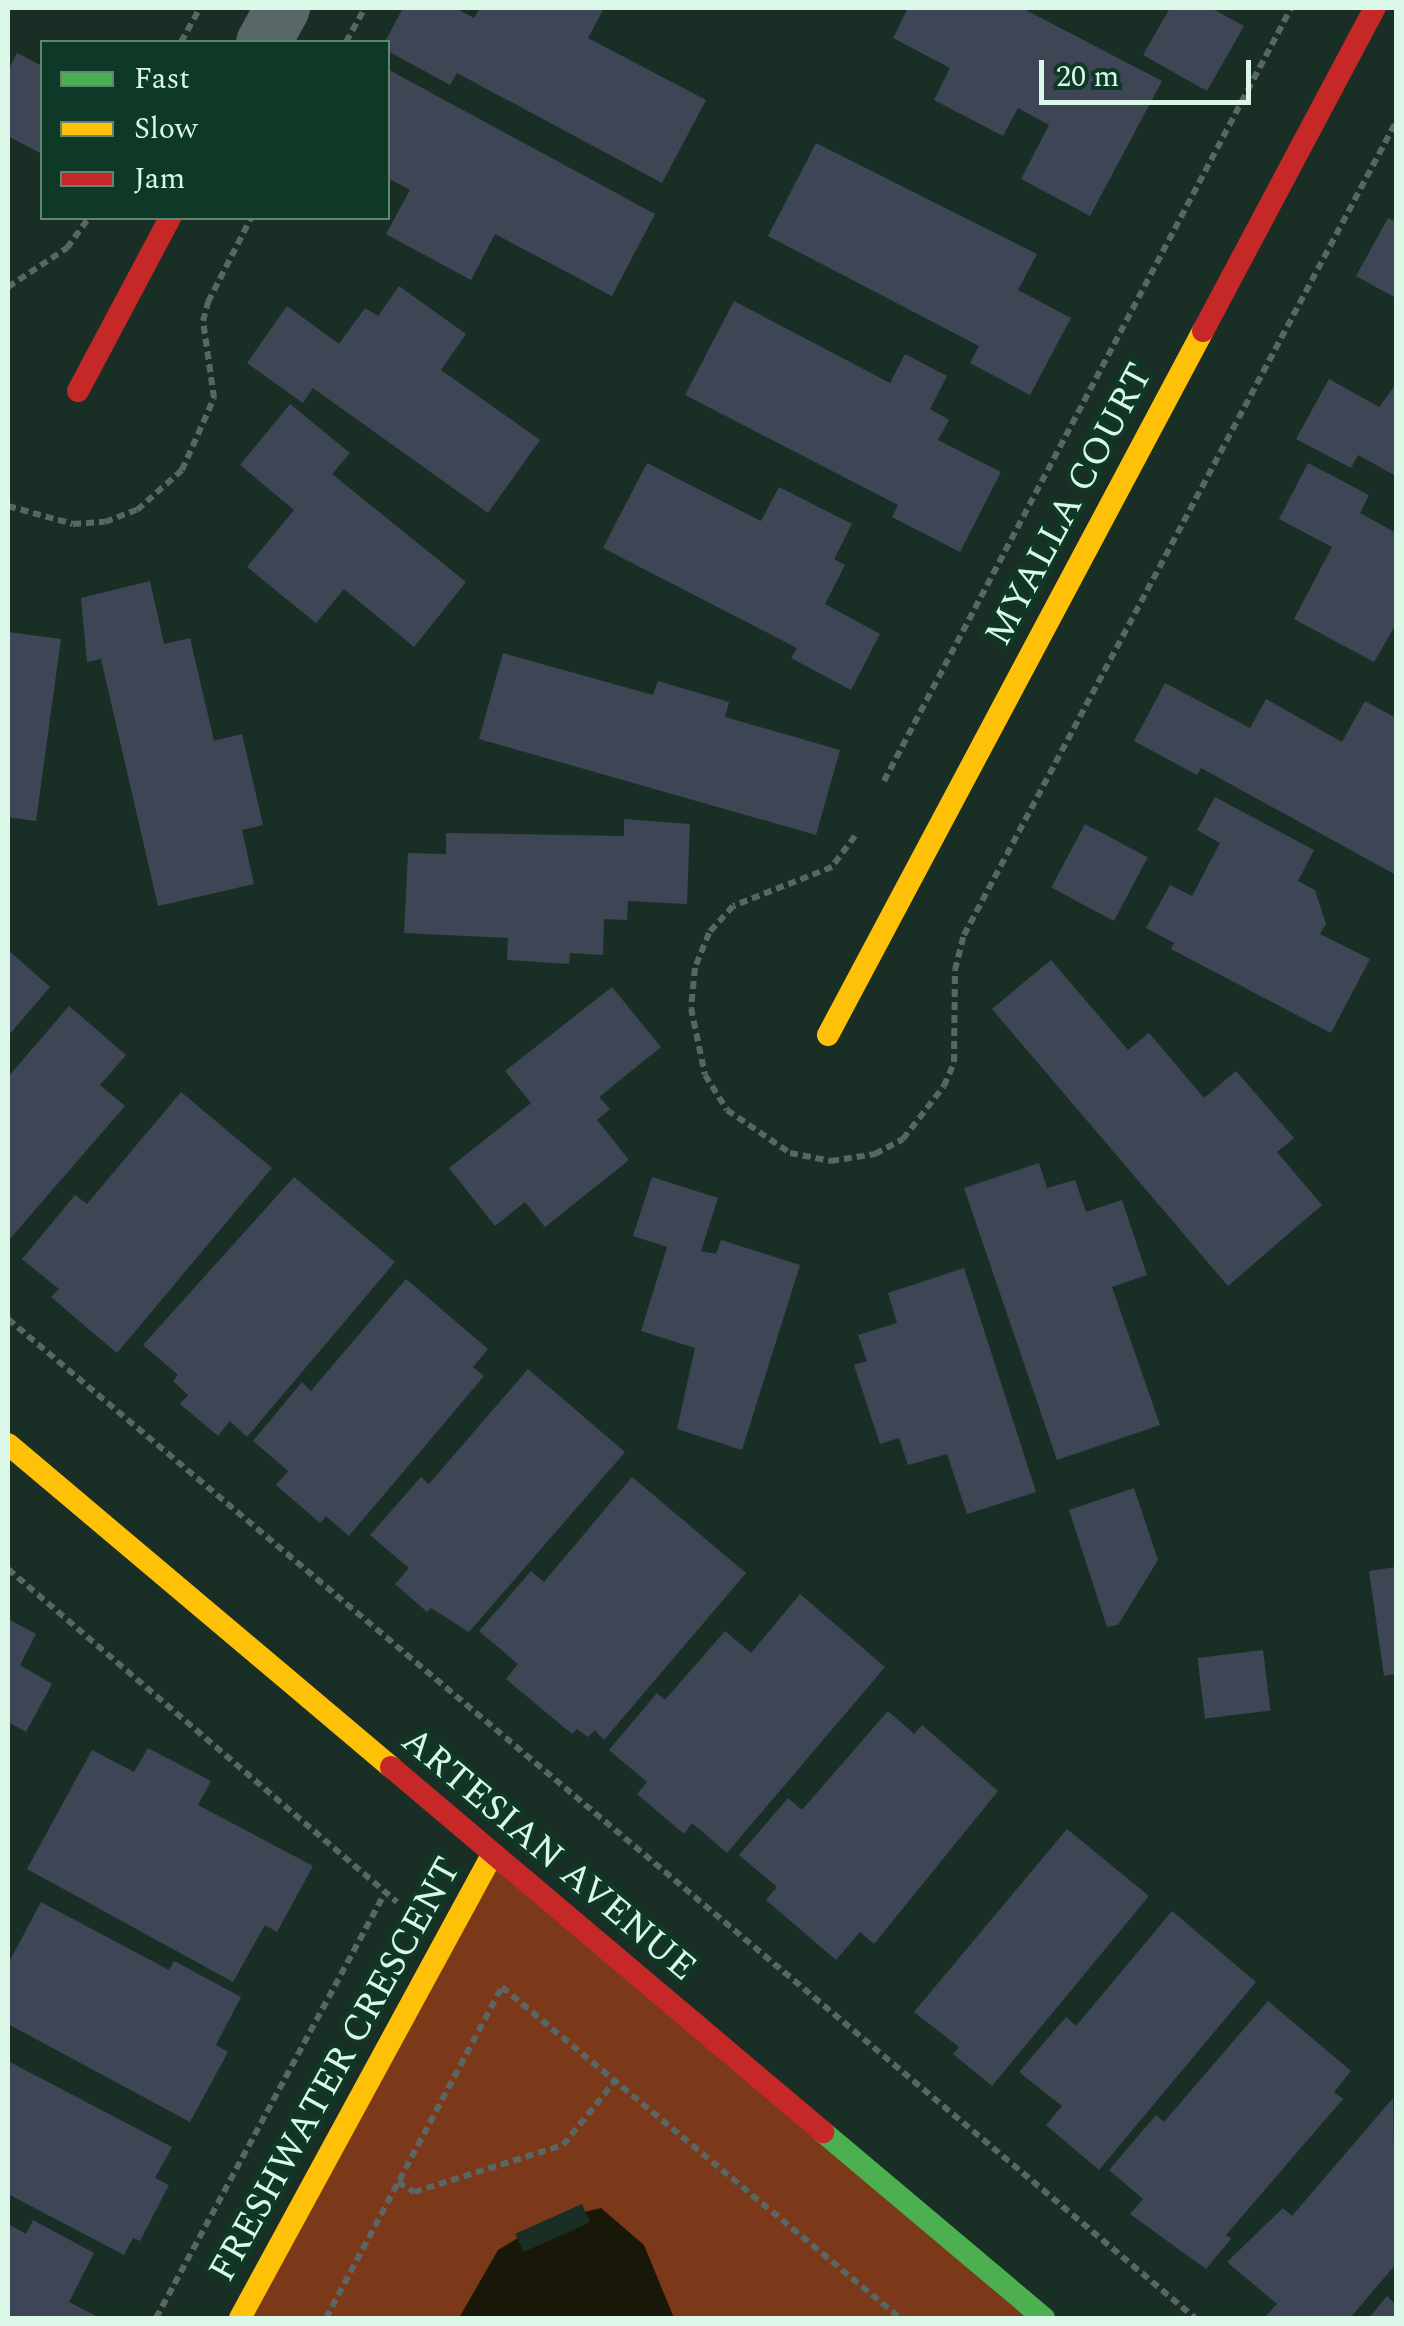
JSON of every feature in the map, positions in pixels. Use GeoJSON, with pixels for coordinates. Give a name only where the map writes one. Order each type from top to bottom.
{"type":"FeatureCollection","features":[{"type":"Feature","properties":{"kind":"street"},"geometry":{"type":"LineString","coordinates":[[264,40],[282,8]]}},
{"type":"Feature","properties":{"kind":"street","name":"MYALLA COURT"},"geometry":{"type":"LineString","coordinates":[[828,1035],[1375,8]]}},
{"type":"Feature","properties":{"kind":"street"},"geometry":{"type":"LineString","coordinates":[[78,391],[169,220]]}},
{"type":"Feature","properties":{"kind":"street","name":"ARTESIAN AVENUE"},"geometry":{"type":"LineString","coordinates":[[8,1444],[1044,2318]]}},
{"type":"Feature","properties":{"kind":"street","name":"FRESHWATER CRESCENT"},"geometry":{"type":"LineString","coordinates":[[240,2318],[492,1855]]}},
{"type":"Feature","properties":{"kind":"path"},"geometry":{"type":"LineString","coordinates":[[182,40],[200,8]]}},
{"type":"Feature","properties":{"kind":"path"},"geometry":{"type":"LineString","coordinates":[[347,40],[365,8]]}},
{"type":"Feature","properties":{"kind":"path"},"geometry":{"type":"LineString","coordinates":[[8,286],[67,248],[88,220]]}},
{"type":"Feature","properties":{"kind":"path"},"geometry":{"type":"LineString","coordinates":[[8,506],[72,524],[105,522],[137,510],[182,470],[214,398],[205,312],[250,220]]}},
{"type":"Feature","properties":{"kind":"path"},"geometry":{"type":"LineString","coordinates":[[8,1319],[1195,2318]]}},
{"type":"Feature","properties":{"kind":"path"},"geometry":{"type":"LineString","coordinates":[[8,1569],[385,1892],[156,2318]]}},
{"type":"Feature","properties":{"kind":"path"},"geometry":{"type":"LineString","coordinates":[[326,2318],[502,1987],[900,2318]]}},
{"type":"Feature","properties":{"kind":"path"},"geometry":{"type":"LineString","coordinates":[[398,2182],[414,2192],[564,2145],[614,2081]]}},
{"type":"Feature","properties":{"kind":"shaded area"},"geometry":{"type":"Polygon","coordinates":[[[492,1855],[1044,2318],[240,2318],[492,1855]]]}},
{"type":"Feature","properties":{"kind":"shaded area"},"geometry":{"type":"Polygon","coordinates":[[[601,2208],[644,2245],[674,2318],[459,2318],[498,2250],[546,2221],[601,2208]]]}},
{"type":"Feature","properties":{"kind":"pier"},"geometry":{"type":"Polygon","coordinates":[[[582,2204],[590,2222],[523,2252],[515,2234],[582,2204]]]}},
{"type":"Feature","properties":{"kind":"building"},"geometry":{"type":"Polygon","coordinates":[[[403,8],[455,8],[474,18],[480,8],[604,8],[588,38],[706,100],[662,183],[457,73],[450,85],[390,52],[390,40],[386,40],[403,8]]]}},
{"type":"Feature","properties":{"kind":"building"},"geometry":{"type":"Polygon","coordinates":[[[908,8],[1022,8],[1162,81],[1090,216],[1021,179],[1049,125],[1018,108],[1003,136],[934,100],[950,68],[893,38],[908,8]]]}},
{"type":"Feature","properties":{"kind":"building"},"geometry":{"type":"Polygon","coordinates":[[[1170,8],[1211,8],[1244,26],[1207,91],[1143,55],[1170,8]]]}},
{"type":"Feature","properties":{"kind":"building"},"geometry":{"type":"Polygon","coordinates":[[[17,53],[40,65],[40,153],[8,136],[8,71],[17,53]]]}},
{"type":"Feature","properties":{"kind":"building"},"geometry":{"type":"Polygon","coordinates":[[[390,71],[655,214],[612,296],[495,234],[471,280],[386,234],[410,190],[390,179],[390,71]]]}},
{"type":"Feature","properties":{"kind":"building"},"geometry":{"type":"Polygon","coordinates":[[[816,143],[1037,254],[1018,290],[1071,318],[1030,395],[970,363],[979,346],[768,236],[816,143]]]}},
{"type":"Feature","properties":{"kind":"building"},"geometry":{"type":"Polygon","coordinates":[[[1388,218],[1396,222],[1396,298],[1356,276],[1388,218]]]}},
{"type":"Feature","properties":{"kind":"building"},"geometry":{"type":"Polygon","coordinates":[[[399,286],[466,334],[441,370],[540,440],[488,513],[313,388],[303,403],[247,363],[287,306],[339,344],[365,308],[378,316],[399,286]]]}},
{"type":"Feature","properties":{"kind":"building"},"geometry":{"type":"Polygon","coordinates":[[[734,301],[890,383],[905,354],[947,376],[930,409],[949,420],[938,440],[1001,472],[960,552],[892,517],[898,505],[685,395],[734,301]]]}},
{"type":"Feature","properties":{"kind":"building"},"geometry":{"type":"Polygon","coordinates":[[[1329,379],[1379,407],[1396,384],[1396,476],[1358,455],[1351,468],[1296,439],[1329,379]]]}},
{"type":"Feature","properties":{"kind":"building"},"geometry":{"type":"Polygon","coordinates":[[[290,404],[350,453],[332,474],[466,582],[414,647],[344,589],[316,623],[247,567],[294,510],[240,465],[290,404]]]}},
{"type":"Feature","properties":{"kind":"building"},"geometry":{"type":"Polygon","coordinates":[[[647,463],[761,521],[779,487],[852,524],[834,559],[845,565],[825,604],[880,634],[851,690],[791,658],[797,648],[603,548],[647,463]]]}},
{"type":"Feature","properties":{"kind":"building"},"geometry":{"type":"Polygon","coordinates":[[[1308,463],[1369,495],[1360,513],[1396,533],[1396,624],[1374,662],[1294,619],[1332,547],[1279,519],[1308,463]]]}},
{"type":"Feature","properties":{"kind":"building"},"geometry":{"type":"Polygon","coordinates":[[[150,581],[164,644],[190,638],[214,741],[242,734],[263,825],[242,830],[254,884],[158,906],[101,659],[87,662],[81,598],[150,581]]]}},
{"type":"Feature","properties":{"kind":"building"},"geometry":{"type":"Polygon","coordinates":[[[8,632],[61,639],[36,821],[8,817],[8,632]]]}},
{"type":"Feature","properties":{"kind":"building"},"geometry":{"type":"Polygon","coordinates":[[[503,653],[653,695],[658,681],[729,702],[725,717],[840,750],[816,835],[479,739],[503,653]]]}},
{"type":"Feature","properties":{"kind":"building"},"geometry":{"type":"Polygon","coordinates":[[[1165,683],[1250,728],[1266,699],[1342,742],[1365,701],[1396,718],[1396,875],[1201,768],[1197,775],[1134,741],[1165,683]]]}},
{"type":"Feature","properties":{"kind":"building"},"geometry":{"type":"Polygon","coordinates":[[[1215,797],[1314,850],[1298,881],[1315,890],[1326,924],[1320,934],[1370,959],[1331,1033],[1171,949],[1174,943],[1146,928],[1170,885],[1192,896],[1220,843],[1197,830],[1215,797]]]}},
{"type":"Feature","properties":{"kind":"building"},"geometry":{"type":"Polygon","coordinates":[[[624,819],[690,824],[687,904],[628,901],[627,920],[604,919],[603,955],[570,953],[569,964],[507,960],[508,938],[404,933],[408,853],[446,854],[446,833],[624,836],[624,819]]]}},
{"type":"Feature","properties":{"kind":"building"},"geometry":{"type":"Polygon","coordinates":[[[1085,824],[1148,857],[1114,921],[1051,888],[1085,824]]]}},
{"type":"Feature","properties":{"kind":"building"},"geometry":{"type":"Polygon","coordinates":[[[8,950],[50,987],[8,1036],[8,950]]]}},
{"type":"Feature","properties":{"kind":"building"},"geometry":{"type":"Polygon","coordinates":[[[1051,960],[1128,1050],[1149,1033],[1204,1098],[1236,1071],[1294,1138],[1277,1152],[1322,1205],[1228,1286],[992,1009],[1051,960]]]}},
{"type":"Feature","properties":{"kind":"building"},"geometry":{"type":"Polygon","coordinates":[[[612,987],[661,1047],[599,1097],[610,1109],[597,1120],[629,1160],[545,1227],[525,1202],[495,1226],[449,1168],[531,1103],[505,1071],[612,987]]]}},
{"type":"Feature","properties":{"kind":"building"},"geometry":{"type":"Polygon","coordinates":[[[69,1006],[126,1055],[100,1085],[125,1106],[8,1241],[8,1077],[69,1006]]]}},
{"type":"Feature","properties":{"kind":"building"},"geometry":{"type":"Polygon","coordinates":[[[181,1092],[272,1168],[117,1353],[51,1297],[59,1289],[22,1259],[75,1195],[87,1204],[181,1092]]]}},
{"type":"Feature","properties":{"kind":"building"},"geometry":{"type":"Polygon","coordinates":[[[1039,1163],[1047,1188],[1075,1180],[1086,1212],[1122,1200],[1147,1275],[1112,1287],[1160,1425],[1057,1460],[964,1188],[1039,1163]]]}},
{"type":"Feature","properties":{"kind":"building"},"geometry":{"type":"Polygon","coordinates":[[[294,1177],[395,1262],[247,1437],[230,1421],[218,1436],[180,1404],[188,1395],[173,1381],[178,1375],[143,1345],[294,1177]]]}},
{"type":"Feature","properties":{"kind":"building"},"geometry":{"type":"Polygon","coordinates":[[[652,1177],[718,1198],[701,1251],[716,1254],[721,1240],[800,1265],[742,1450],[677,1429],[695,1348],[641,1331],[667,1247],[633,1236],[652,1177]]]}},
{"type":"Feature","properties":{"kind":"building"},"geometry":{"type":"Polygon","coordinates":[[[964,1268],[1036,1492],[967,1514],[947,1454],[908,1465],[899,1438],[880,1444],[854,1365],[867,1361],[858,1335],[897,1323],[888,1293],[964,1268]]]}},
{"type":"Feature","properties":{"kind":"building"},"geometry":{"type":"Polygon","coordinates":[[[406,1279],[488,1349],[473,1367],[484,1376],[349,1536],[326,1516],[320,1523],[276,1485],[288,1471],[253,1441],[302,1382],[311,1391],[406,1279]]]}},
{"type":"Feature","properties":{"kind":"building"},"geometry":{"type":"Polygon","coordinates":[[[528,1369],[625,1452],[469,1632],[431,1608],[427,1612],[395,1584],[409,1568],[370,1535],[421,1477],[429,1484],[528,1369]]]}},
{"type":"Feature","properties":{"kind":"building"},"geometry":{"type":"Polygon","coordinates":[[[632,1477],[746,1573],[604,1740],[595,1730],[588,1737],[577,1729],[572,1734],[506,1679],[518,1664],[479,1631],[531,1571],[544,1582],[632,1477]]]}},
{"type":"Feature","properties":{"kind":"building"},"geometry":{"type":"Polygon","coordinates":[[[1134,1488],[1158,1560],[1118,1625],[1107,1627],[1069,1510],[1134,1488]]]}},
{"type":"Feature","properties":{"kind":"building"},"geometry":{"type":"Polygon","coordinates":[[[1396,1567],[1396,1674],[1384,1676],[1369,1571],[1396,1567]]]}},
{"type":"Feature","properties":{"kind":"building"},"geometry":{"type":"Polygon","coordinates":[[[800,1594],[885,1667],[727,1853],[692,1823],[684,1834],[637,1794],[647,1782],[609,1750],[657,1693],[665,1700],[725,1631],[751,1653],[800,1594]]]}},
{"type":"Feature","properties":{"kind":"building"},"geometry":{"type":"Polygon","coordinates":[[[8,1619],[36,1634],[20,1665],[52,1684],[26,1732],[8,1722],[8,1619]]]}},
{"type":"Feature","properties":{"kind":"building"},"geometry":{"type":"Polygon","coordinates":[[[1263,1650],[1270,1711],[1205,1719],[1197,1658],[1263,1650]]]}},
{"type":"Feature","properties":{"kind":"building"},"geometry":{"type":"Polygon","coordinates":[[[888,1711],[914,1734],[922,1725],[998,1791],[874,1944],[860,1932],[836,1960],[766,1900],[777,1887],[739,1855],[788,1798],[802,1810],[888,1711]]]}},
{"type":"Feature","properties":{"kind":"building"},"geometry":{"type":"Polygon","coordinates":[[[148,1748],[211,1781],[198,1805],[313,1866],[277,1932],[265,1925],[233,1982],[27,1869],[92,1750],[134,1772],[148,1748]]]}},
{"type":"Feature","properties":{"kind":"building"},"geometry":{"type":"Polygon","coordinates":[[[1067,1829],[1149,1896],[992,2086],[953,2054],[959,2047],[914,2012],[1067,1829]]]}},
{"type":"Feature","properties":{"kind":"building"},"geometry":{"type":"Polygon","coordinates":[[[41,1902],[169,1970],[174,1961],[241,1997],[216,2045],[228,2052],[190,2122],[8,2024],[8,1964],[41,1902]]]}},
{"type":"Feature","properties":{"kind":"building"},"geometry":{"type":"Polygon","coordinates":[[[1172,1911],[1256,1982],[1099,2170],[1046,2125],[1062,2106],[1019,2072],[1066,2017],[1076,2026],[1172,1911]]]}},
{"type":"Feature","properties":{"kind":"building"},"geometry":{"type":"Polygon","coordinates":[[[1268,2001],[1351,2071],[1334,2092],[1343,2099],[1226,2235],[1231,2239],[1206,2269],[1130,2214],[1143,2199],[1109,2170],[1156,2115],[1164,2122],[1268,2001]]]}},
{"type":"Feature","properties":{"kind":"building"},"geometry":{"type":"Polygon","coordinates":[[[8,2061],[172,2147],[155,2178],[169,2185],[140,2241],[133,2238],[124,2255],[8,2194],[8,2061]]]}},
{"type":"Feature","properties":{"kind":"building"},"geometry":{"type":"Polygon","coordinates":[[[1393,2098],[1396,2264],[1350,2318],[1264,2318],[1277,2304],[1227,2262],[1283,2208],[1292,2216],[1393,2098]]]}},
{"type":"Feature","properties":{"kind":"building"},"geometry":{"type":"Polygon","coordinates":[[[33,2220],[94,2253],[69,2302],[100,2318],[8,2318],[8,2224],[26,2234],[33,2220]]]}},
{"type":"Feature","properties":{"kind":"building"},"geometry":{"type":"Polygon","coordinates":[[[1387,2296],[1396,2305],[1396,2318],[1369,2318],[1387,2296]]]}},
{"type":"Feature","properties":{"kind":"traffic: fast"},"geometry":{"type":"LineString","coordinates":[[823,2132],[1044,2318]]}},
{"type":"Feature","properties":{"kind":"traffic: slow"},"geometry":{"type":"LineString","coordinates":[[828,1035],[1203,331]]}},
{"type":"Feature","properties":{"kind":"traffic: slow"},"geometry":{"type":"LineString","coordinates":[[8,1444],[391,1767]]}},
{"type":"Feature","properties":{"kind":"traffic: slow"},"geometry":{"type":"LineString","coordinates":[[240,2318],[492,1855]]}},
{"type":"Feature","properties":{"kind":"traffic: jam"},"geometry":{"type":"LineString","coordinates":[[1203,331],[1375,8]]}},
{"type":"Feature","properties":{"kind":"traffic: jam"},"geometry":{"type":"LineString","coordinates":[[78,391],[169,220]]}},
{"type":"Feature","properties":{"kind":"traffic: jam"},"geometry":{"type":"LineString","coordinates":[[391,1767],[823,2132]]}}]}
